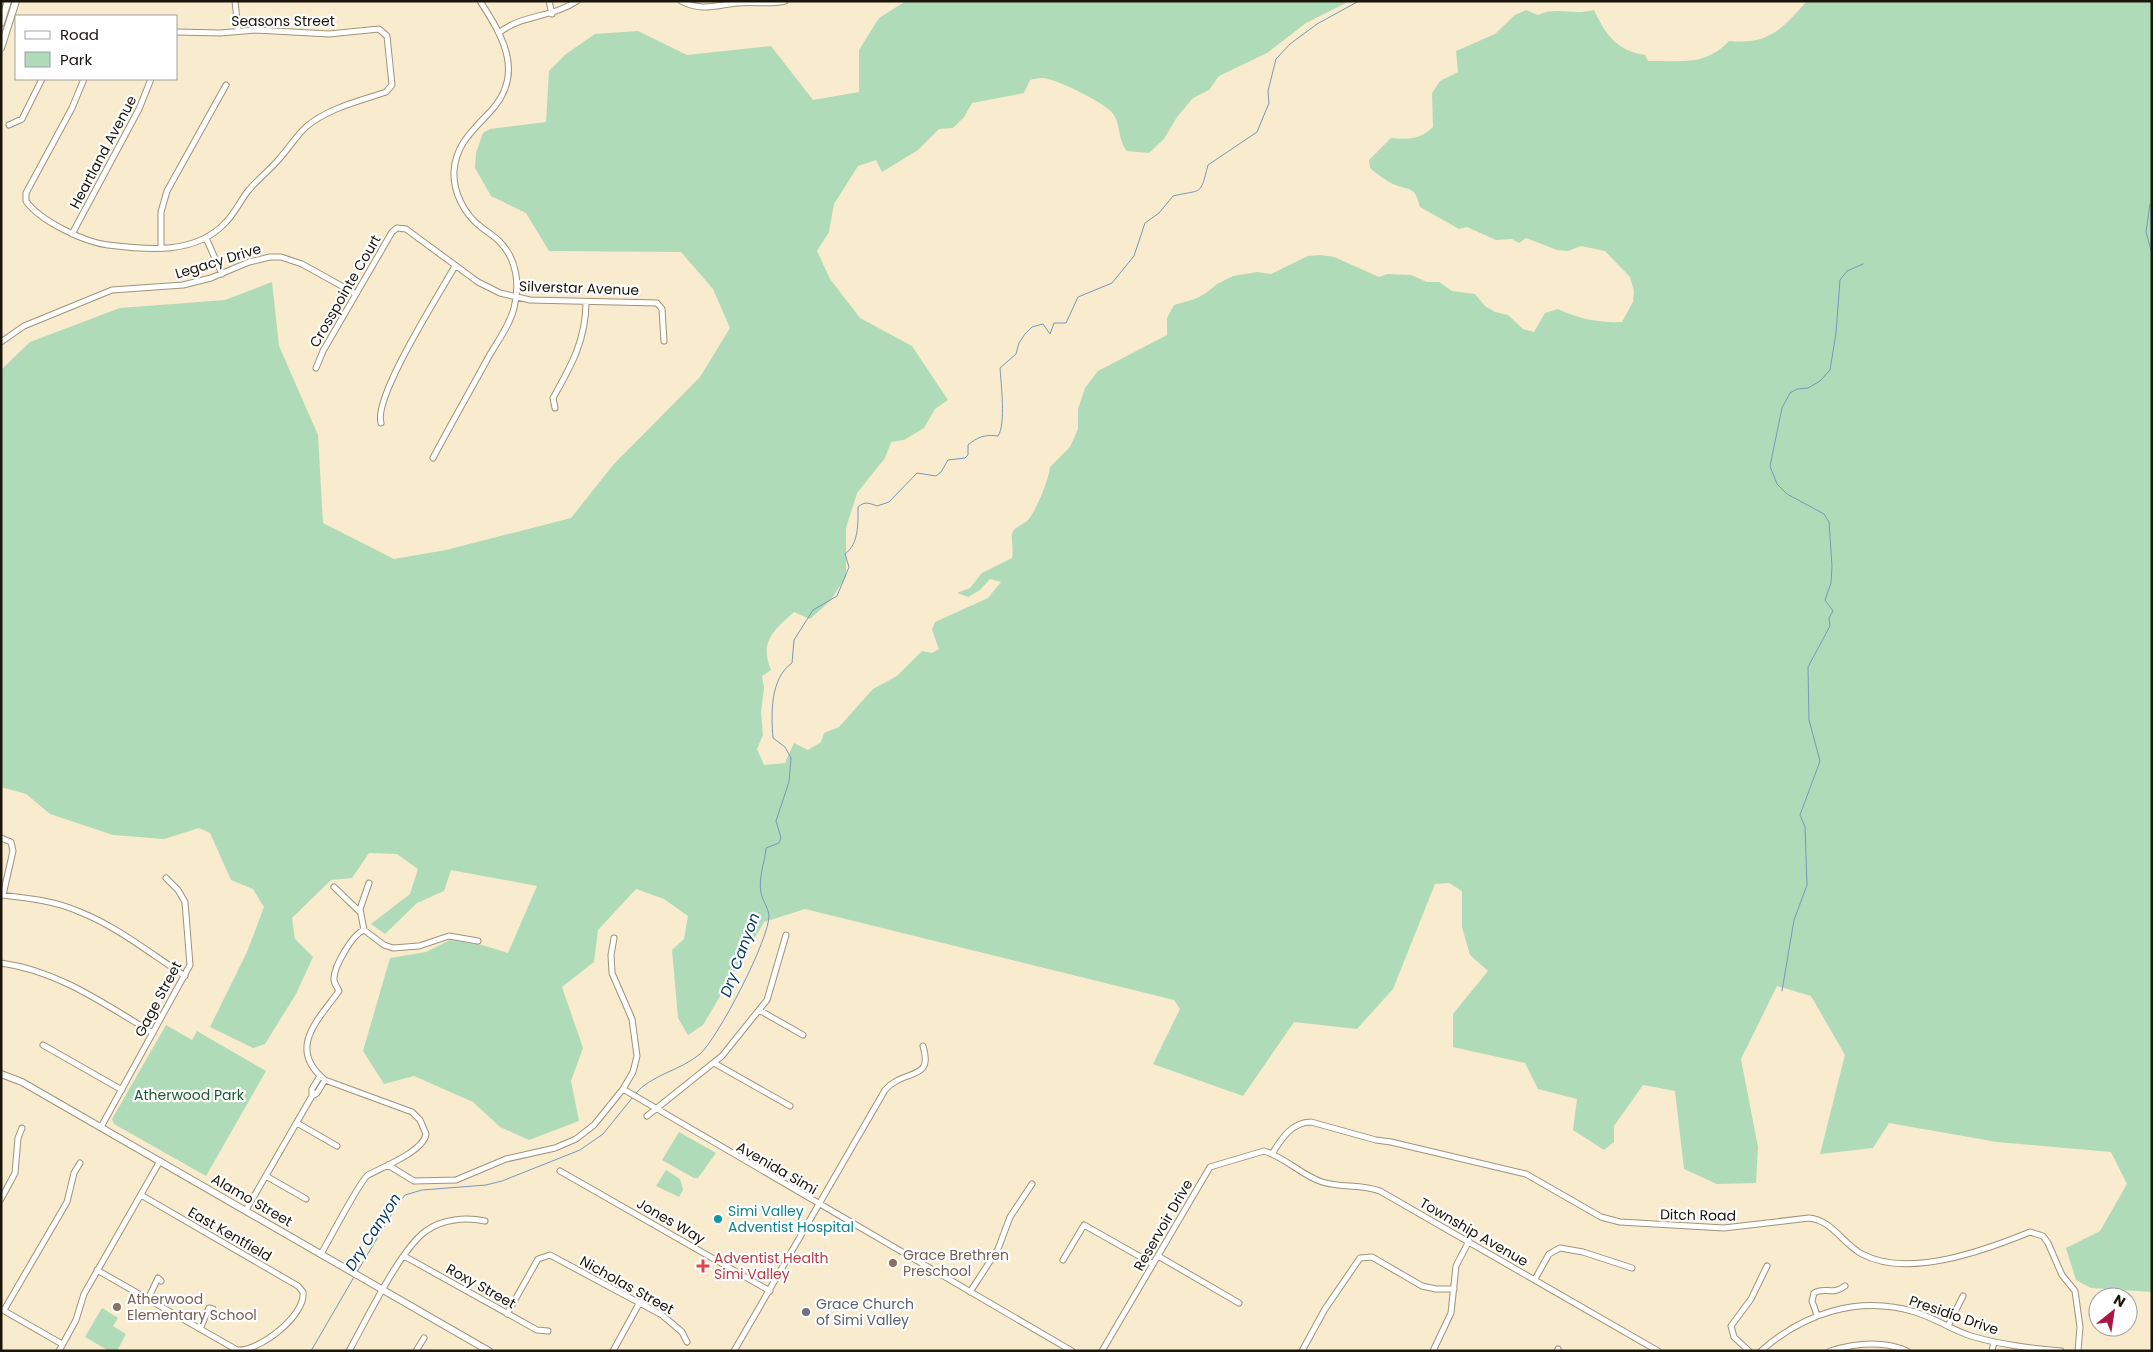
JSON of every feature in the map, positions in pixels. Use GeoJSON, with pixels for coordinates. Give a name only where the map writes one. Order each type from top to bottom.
{"type":"FeatureCollection","features":[{"type":"Feature","properties":{"kind":"main road"},"geometry":{"type":"LineString","coordinates":[[1,22],[8,1]]}},
{"type":"Feature","properties":{"kind":"main road"},"geometry":{"type":"LineString","coordinates":[[1,48],[16,1]]}},
{"type":"Feature","properties":{"kind":"main road","name":"Alamo Street"},"geometry":{"type":"LineString","coordinates":[[1,1074],[22,1082],[489,1351]]}},
{"type":"Feature","properties":{"kind":"street"},"geometry":{"type":"LineString","coordinates":[[234,1],[238,30]]}},
{"type":"Feature","properties":{"kind":"street"},"geometry":{"type":"LineString","coordinates":[[433,458],[510,319],[516,298],[517,277],[511,257],[498,240],[480,227],[464,208],[458,198],[454,174],[457,156],[464,139],[496,104],[506,83],[508,60],[500,32],[480,1]]}},
{"type":"Feature","properties":{"kind":"street"},"geometry":{"type":"LineString","coordinates":[[549,1],[552,14]]}},
{"type":"Feature","properties":{"kind":"street"},"geometry":{"type":"LineString","coordinates":[[500,32],[523,19],[552,14],[576,1]]}},
{"type":"Feature","properties":{"kind":"street"},"geometry":{"type":"LineString","coordinates":[[681,1],[698,8],[709,9],[737,3],[762,4],[785,1]]}},
{"type":"Feature","properties":{"kind":"street","name":"Seasons Street"},"geometry":{"type":"LineString","coordinates":[[178,32],[220,33],[238,30],[320,34],[374,28],[387,35],[393,80],[390,89],[323,115],[306,127],[279,160],[246,194],[226,223],[206,238]]}},
{"type":"Feature","properties":{"kind":"street"},"geometry":{"type":"LineString","coordinates":[[9,125],[22,119],[42,80]]}},
{"type":"Feature","properties":{"kind":"street"},"geometry":{"type":"LineString","coordinates":[[84,80],[72,108],[26,193],[28,204],[72,234],[97,243],[135,248],[161,248],[176,247],[206,238],[222,274]]}},
{"type":"Feature","properties":{"kind":"street","name":"Heartland Avenue"},"geometry":{"type":"LineString","coordinates":[[72,234],[139,109],[151,80]]}},
{"type":"Feature","properties":{"kind":"street"},"geometry":{"type":"LineString","coordinates":[[161,248],[162,212],[167,191],[226,85]]}},
{"type":"Feature","properties":{"kind":"street","name":"Silverstar Avenue"},"geometry":{"type":"LineString","coordinates":[[397,228],[406,229],[455,266],[489,288],[516,298],[586,302],[653,302],[660,306],[664,341]]}},
{"type":"Feature","properties":{"kind":"street","name":"Crosspointe Court"},"geometry":{"type":"LineString","coordinates":[[316,368],[323,351],[392,232],[397,228]]}},
{"type":"Feature","properties":{"kind":"street","name":"Legacy Drive"},"geometry":{"type":"LineString","coordinates":[[1,342],[24,326],[112,290],[165,288],[201,281],[259,259],[281,257],[302,264],[356,294]]}},
{"type":"Feature","properties":{"kind":"street"},"geometry":{"type":"LineString","coordinates":[[381,423],[379,416],[388,388],[455,266]]}},
{"type":"Feature","properties":{"kind":"street"},"geometry":{"type":"LineString","coordinates":[[555,408],[553,398],[581,343],[586,317],[586,302]]}},
{"type":"Feature","properties":{"kind":"street"},"geometry":{"type":"LineString","coordinates":[[1,838],[10,842],[13,851],[2,895],[44,901],[81,912],[103,923],[186,976]]}},
{"type":"Feature","properties":{"kind":"street","name":"Gage Street"},"geometry":{"type":"LineString","coordinates":[[101,1127],[186,976],[191,960],[187,908],[182,896],[166,878]]}},
{"type":"Feature","properties":{"kind":"street"},"geometry":{"type":"LineString","coordinates":[[369,883],[363,896],[360,912],[364,930],[384,945],[401,949],[419,946],[449,936],[464,937],[478,942]]}},
{"type":"Feature","properties":{"kind":"street"},"geometry":{"type":"LineString","coordinates":[[334,888],[360,912]]}},
{"type":"Feature","properties":{"kind":"street"},"geometry":{"type":"LineString","coordinates":[[321,1254],[366,1176],[409,1153],[424,1142],[426,1134],[425,1128],[412,1112],[326,1080],[320,1076],[306,1053],[307,1042],[312,1028],[339,991],[334,981],[335,974],[346,950],[354,937],[364,930]]}},
{"type":"Feature","properties":{"kind":"street"},"geometry":{"type":"LineString","coordinates":[[647,1116],[653,1109],[714,1063],[767,1000],[786,935]]}},
{"type":"Feature","properties":{"kind":"street"},"geometry":{"type":"LineString","coordinates":[[388,1165],[414,1181],[464,1178],[499,1161],[544,1151],[576,1139],[601,1118],[624,1090],[636,1064],[637,1048],[632,1019],[612,973],[611,955],[614,938]]}},
{"type":"Feature","properties":{"kind":"street"},"geometry":{"type":"LineString","coordinates":[[1,963],[25,967],[59,978],[153,1033]]}},
{"type":"Feature","properties":{"kind":"street"},"geometry":{"type":"LineString","coordinates":[[759,1010],[803,1035]]}},
{"type":"Feature","properties":{"kind":"street"},"geometry":{"type":"LineString","coordinates":[[43,1045],[122,1090]]}},
{"type":"Feature","properties":{"kind":"street"},"geometry":{"type":"LineString","coordinates":[[734,1351],[770,1292],[885,1090],[901,1078],[920,1071],[924,1067],[927,1060],[923,1046]]}},
{"type":"Feature","properties":{"kind":"street"},"geometry":{"type":"LineString","coordinates":[[714,1063],[790,1106]]}},
{"type":"Feature","properties":{"kind":"street"},"geometry":{"type":"LineString","coordinates":[[246,1210],[312,1096],[312,1089],[320,1076]]}},
{"type":"Feature","properties":{"kind":"street"},"geometry":{"type":"LineString","coordinates":[[312,1096],[317,1093],[326,1080]]}},
{"type":"Feature","properties":{"kind":"street","name":"Avenida Simi"},"geometry":{"type":"LineString","coordinates":[[624,1090],[653,1109],[1072,1351]]}},
{"type":"Feature","properties":{"kind":"street","name":"Ditch Road"},"geometry":{"type":"LineString","coordinates":[[1272,1154],[1278,1143],[1293,1128],[1304,1122],[1311,1122],[1376,1140],[1392,1142],[1526,1174],[1578,1206],[1609,1220],[1724,1228],[1810,1218],[1819,1219],[1850,1247],[1863,1255],[1898,1262],[1913,1263],[1954,1258],[2030,1232],[2036,1233],[2043,1236],[2048,1243],[2062,1275],[2075,1292],[2080,1327],[2078,1351]]}},
{"type":"Feature","properties":{"kind":"street"},"geometry":{"type":"LineString","coordinates":[[297,1123],[337,1146]]}},
{"type":"Feature","properties":{"kind":"street"},"geometry":{"type":"LineString","coordinates":[[1,1199],[15,1172],[18,1138],[22,1128]]}},
{"type":"Feature","properties":{"kind":"street","name":"Reservoir Drive"},"geometry":{"type":"LineString","coordinates":[[1102,1351],[1210,1167],[1260,1151],[1272,1154]]}},
{"type":"Feature","properties":{"kind":"street","name":"Township Avenue"},"geometry":{"type":"LineString","coordinates":[[1272,1154],[1321,1181],[1338,1185],[1363,1186],[1380,1191],[1657,1351]]}},
{"type":"Feature","properties":{"kind":"street"},"geometry":{"type":"LineString","coordinates":[[59,1351],[76,1320],[84,1294],[160,1161]]}},
{"type":"Feature","properties":{"kind":"street"},"geometry":{"type":"LineString","coordinates":[[62,1344],[3,1309],[67,1202],[74,1173],[80,1163]]}},
{"type":"Feature","properties":{"kind":"street","name":"Jones Way"},"geometry":{"type":"LineString","coordinates":[[560,1171],[770,1292]]}},
{"type":"Feature","properties":{"kind":"street"},"geometry":{"type":"LineString","coordinates":[[266,1176],[306,1199]]}},
{"type":"Feature","properties":{"kind":"street"},"geometry":{"type":"LineString","coordinates":[[970,1292],[998,1249],[1010,1217],[1032,1184]]}},
{"type":"Feature","properties":{"kind":"street","name":"East Kentfield"},"geometry":{"type":"LineString","coordinates":[[140,1195],[298,1286],[303,1296],[294,1316],[282,1329],[241,1350]]}},
{"type":"Feature","properties":{"kind":"street"},"geometry":{"type":"LineString","coordinates":[[349,1351],[404,1256],[418,1237],[436,1225],[472,1219],[485,1222]]}},
{"type":"Feature","properties":{"kind":"street"},"geometry":{"type":"LineString","coordinates":[[1063,1260],[1084,1225],[1154,1264]]}},
{"type":"Feature","properties":{"kind":"street"},"geometry":{"type":"LineString","coordinates":[[1433,1351],[1450,1312],[1456,1266],[1468,1241]]}},
{"type":"Feature","properties":{"kind":"street"},"geometry":{"type":"LineString","coordinates":[[1535,1279],[1549,1254],[1560,1248],[1583,1252],[1632,1268]]}},
{"type":"Feature","properties":{"kind":"street","name":"Nicholas Street"},"geometry":{"type":"LineString","coordinates":[[507,1314],[538,1259],[550,1255],[640,1302],[672,1322],[682,1332],[687,1342]]}},
{"type":"Feature","properties":{"kind":"street","name":"Roxy Street"},"geometry":{"type":"LineString","coordinates":[[404,1256],[507,1314],[538,1330],[548,1331]]}},
{"type":"Feature","properties":{"kind":"street"},"geometry":{"type":"LineString","coordinates":[[1158,1256],[1239,1302]]}},
{"type":"Feature","properties":{"kind":"street"},"geometry":{"type":"LineString","coordinates":[[1302,1351],[1329,1303],[1360,1258],[1372,1257],[1422,1286],[1436,1290],[1454,1289]]}},
{"type":"Feature","properties":{"kind":"street"},"geometry":{"type":"LineString","coordinates":[[1749,1351],[1734,1337],[1731,1326],[1751,1299],[1767,1266]]}},
{"type":"Feature","properties":{"kind":"street"},"geometry":{"type":"LineString","coordinates":[[98,1270],[233,1348],[241,1350]]}},
{"type":"Feature","properties":{"kind":"street"},"geometry":{"type":"LineString","coordinates":[[148,1299],[158,1278],[161,1281]]}},
{"type":"Feature","properties":{"kind":"street"},"geometry":{"type":"LineString","coordinates":[[1817,1315],[1812,1301],[1814,1293],[1821,1290],[1836,1292],[1845,1286]]}},
{"type":"Feature","properties":{"kind":"street"},"geometry":{"type":"LineString","coordinates":[[1948,1326],[1963,1296]]}},
{"type":"Feature","properties":{"kind":"street"},"geometry":{"type":"LineString","coordinates":[[613,1351],[640,1302]]}},
{"type":"Feature","properties":{"kind":"street","name":"Presidio Drive"},"geometry":{"type":"LineString","coordinates":[[1761,1351],[1787,1330],[1817,1315],[1850,1307],[1884,1306],[1916,1312],[1972,1336],[2007,1346],[2061,1351]]}},
{"type":"Feature","properties":{"kind":"street"},"geometry":{"type":"LineString","coordinates":[[200,1329],[210,1308],[213,1309],[212,1311]]}},
{"type":"Feature","properties":{"kind":"street"},"geometry":{"type":"LineString","coordinates":[[416,1351],[424,1338]]}},
{"type":"Feature","properties":{"kind":"street"},"geometry":{"type":"LineString","coordinates":[[1992,1351],[1994,1342]]}},
{"type":"Feature","properties":{"kind":"street"},"geometry":{"type":"LineString","coordinates":[[1830,1351],[1865,1344],[1891,1345],[1907,1351]]}},
{"type":"Feature","properties":{"kind":"green space"},"geometry":{"type":"Polygon","coordinates":[[[906,1],[1350,1],[1306,23],[1267,53],[1219,76],[1209,90],[1193,98],[1177,117],[1164,139],[1149,153],[1127,151],[1122,143],[1118,124],[1110,110],[1092,98],[1069,87],[1049,79],[1040,78],[1030,80],[1024,93],[972,103],[964,117],[953,128],[939,129],[918,150],[882,172],[876,160],[858,166],[834,204],[829,232],[817,251],[830,279],[860,318],[912,346],[948,400],[935,409],[924,428],[904,440],[891,442],[885,458],[857,493],[846,528],[846,577],[830,601],[810,619],[794,612],[780,625],[771,637],[767,652],[771,670],[762,676],[764,688],[761,713],[763,735],[757,749],[764,765],[785,763],[794,743],[808,750],[821,742],[824,733],[839,727],[873,689],[897,676],[922,651],[932,653],[939,649],[932,630],[935,622],[988,598],[1001,582],[990,579],[980,590],[968,597],[957,593],[970,588],[982,573],[1012,558],[1013,532],[1031,517],[1042,495],[1050,467],[1070,447],[1078,429],[1078,409],[1085,388],[1098,371],[1167,335],[1167,318],[1174,305],[1195,299],[1233,276],[1257,272],[1271,274],[1308,256],[1321,255],[1334,257],[1379,277],[1387,274],[1411,275],[1427,282],[1439,282],[1452,291],[1475,294],[1485,306],[1495,312],[1508,315],[1523,329],[1534,332],[1545,313],[1558,309],[1589,320],[1622,322],[1633,302],[1634,291],[1630,277],[1605,251],[1581,246],[1568,251],[1557,250],[1526,238],[1519,243],[1512,239],[1496,240],[1467,227],[1459,229],[1420,207],[1414,192],[1390,182],[1370,168],[1369,160],[1391,138],[1414,138],[1424,134],[1433,127],[1432,93],[1440,81],[1458,72],[1456,51],[1495,34],[1515,15],[1526,10],[1538,15],[1552,11],[1586,12],[1594,10],[1608,34],[1619,45],[1635,53],[1645,55],[1648,61],[1682,61],[1711,55],[1729,41],[1743,42],[1755,40],[1774,33],[1790,20],[1807,1],[2152,1],[2152,1292],[2138,1291],[2138,1287],[2089,1287],[2076,1280],[2066,1248],[2100,1231],[2127,1184],[2111,1152],[1997,1142],[1889,1123],[1873,1148],[1820,1154],[1845,1055],[1811,996],[1777,986],[1741,1059],[1758,1147],[1756,1183],[1717,1184],[1684,1169],[1675,1091],[1643,1085],[1614,1126],[1614,1142],[1604,1150],[1573,1130],[1577,1099],[1538,1089],[1525,1063],[1453,1047],[1453,1014],[1488,971],[1470,955],[1462,927],[1462,891],[1449,883],[1435,884],[1393,989],[1357,1029],[1294,1022],[1243,1096],[1153,1064],[1180,1009],[1174,1000],[805,909],[764,922],[703,1025],[688,1035],[678,1018],[672,950],[684,939],[688,916],[664,899],[636,889],[598,930],[594,962],[562,987],[583,1048],[571,1081],[579,1121],[529,1140],[500,1127],[473,1102],[414,1076],[384,1084],[363,1051],[390,958],[426,952],[450,940],[482,945],[508,953],[537,886],[451,870],[444,891],[417,903],[385,934],[371,924],[410,894],[418,869],[397,854],[369,853],[352,878],[331,880],[292,918],[295,939],[313,957],[296,994],[265,1044],[253,1048],[210,1027],[247,952],[264,907],[253,889],[231,880],[210,833],[199,828],[164,839],[113,835],[50,814],[26,794],[1,787],[1,370],[30,342],[120,308],[225,300],[272,282],[279,346],[318,435],[323,523],[394,559],[446,550],[571,518],[613,465],[700,377],[730,328],[713,289],[681,252],[549,251],[526,213],[491,196],[475,168],[476,153],[483,133],[490,129],[546,122],[549,71],[566,54],[595,34],[638,31],[687,55],[771,46],[813,100],[859,92],[859,50],[879,18],[906,1]]]}},
{"type":"Feature","properties":{"kind":"green space","name":"Atherwood Park"},"geometry":{"type":"Polygon","coordinates":[[[166,1025],[192,1040],[197,1031],[266,1071],[206,1176],[114,1124],[112,1119],[166,1025]]]}},
{"type":"Feature","properties":{"kind":"green space"},"geometry":{"type":"Polygon","coordinates":[[[679,1132],[716,1153],[698,1178],[694,1178],[662,1160],[679,1132]]]}},
{"type":"Feature","properties":{"kind":"green space"},"geometry":{"type":"Polygon","coordinates":[[[666,1170],[680,1179],[683,1190],[679,1197],[656,1186],[666,1170]]]}},
{"type":"Feature","properties":{"kind":"green space"},"geometry":{"type":"Polygon","coordinates":[[[102,1308],[118,1318],[113,1326],[126,1334],[117,1351],[109,1351],[85,1337],[102,1308]]]}},
{"type":"Feature","properties":{"kind":"waterway","name":"Dry Canyon"},"geometry":{"type":"LineString","coordinates":[[635,1094],[658,1077],[684,1065],[700,1054],[719,1029],[742,987],[761,944],[769,915],[761,893],[761,876],[766,848],[779,843],[781,838],[776,821],[789,782],[791,758],[785,747],[773,738],[772,708],[776,687],[779,678],[792,663],[794,640],[813,610],[837,596],[849,567],[845,554],[850,550],[855,539],[858,526],[858,507],[865,503],[877,506],[889,502],[917,473],[936,476],[941,472],[948,460],[965,458],[968,455],[968,445],[975,440],[990,435],[998,436],[1002,423],[1000,368],[1016,354],[1019,343],[1025,334],[1032,327],[1043,324],[1050,334],[1054,323],[1066,323],[1078,297],[1112,283],[1134,256],[1145,223],[1159,213],[1173,196],[1198,190],[1201,187],[1208,165],[1257,132],[1269,103],[1268,91],[1276,59],[1290,44],[1317,24],[1359,1]]}},
{"type":"Feature","properties":{"kind":"waterway"},"geometry":{"type":"LineString","coordinates":[[2150,204],[2146,232],[2152,254]]}},
{"type":"Feature","properties":{"kind":"waterway"},"geometry":{"type":"LineString","coordinates":[[1782,991],[1794,920],[1807,885],[1805,827],[1800,815],[1820,761],[1809,720],[1808,667],[1830,626],[1829,618],[1833,611],[1825,600],[1831,583],[1832,566],[1829,522],[1824,514],[1787,494],[1777,484],[1770,466],[1782,408],[1790,393],[1797,389],[1808,388],[1820,381],[1830,370],[1836,333],[1840,280],[1847,271],[1863,264]]}},
{"type":"Feature","properties":{"kind":"waterway","name":"Dry Canyon"},"geometry":{"type":"LineString","coordinates":[[357,1272],[405,1195],[422,1190],[486,1185],[502,1181],[580,1150],[603,1134],[633,1097]]}},
{"type":"Feature","properties":{"kind":"waterway","name":"Dry Canyon"},"geometry":{"type":"LineString","coordinates":[[311,1351],[354,1277]]}},
{"type":"Feature","properties":{"kind":"place","name":"Simi Valley Adventist Hospital"},"geometry":{"type":"Point","coordinates":[718,1219]}},
{"type":"Feature","properties":{"kind":"place","name":"Grace Brethren Preschool"},"geometry":{"type":"Point","coordinates":[893,1263]}},
{"type":"Feature","properties":{"kind":"place","name":"Adventist Health Simi Valley"},"geometry":{"type":"Point","coordinates":[703,1266]}},
{"type":"Feature","properties":{"kind":"place","name":"Atherwood Elementary School"},"geometry":{"type":"Point","coordinates":[117,1307]}},
{"type":"Feature","properties":{"kind":"place","name":"Grace Church of Simi Valley"},"geometry":{"type":"Point","coordinates":[806,1312]}}]}
